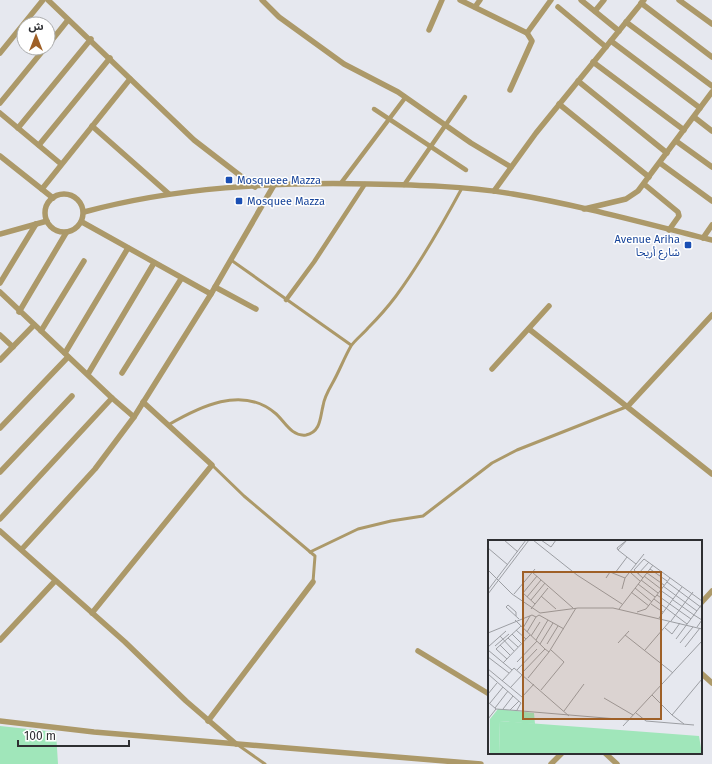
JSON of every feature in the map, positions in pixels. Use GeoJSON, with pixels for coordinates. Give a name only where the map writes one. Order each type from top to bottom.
{"type":"FeatureCollection","features":[{"type":"Feature","properties":{"kind":"street"},"geometry":{"type":"LineString","coordinates":[[0,53],[43,0]]}},
{"type":"Feature","properties":{"kind":"street"},"geometry":{"type":"LineString","coordinates":[[48,0],[68,20],[91,39],[130,79],[194,140],[255,187]]}},
{"type":"Feature","properties":{"kind":"street"},"geometry":{"type":"LineString","coordinates":[[262,0],[279,17],[344,64],[406,98],[511,167]]}},
{"type":"Feature","properties":{"kind":"street"},"geometry":{"type":"LineString","coordinates":[[428,30],[442,0]]}},
{"type":"Feature","properties":{"kind":"street"},"geometry":{"type":"LineString","coordinates":[[460,0],[527,33],[532,41],[510,90]]}},
{"type":"Feature","properties":{"kind":"street"},"geometry":{"type":"LineString","coordinates":[[475,7],[480,0]]}},
{"type":"Feature","properties":{"kind":"street"},"geometry":{"type":"LineString","coordinates":[[527,33],[551,0]]}},
{"type":"Feature","properties":{"kind":"street"},"geometry":{"type":"LineString","coordinates":[[581,0],[619,31]]}},
{"type":"Feature","properties":{"kind":"street"},"geometry":{"type":"LineString","coordinates":[[595,11],[604,0]]}},
{"type":"Feature","properties":{"kind":"street"},"geometry":{"type":"LineString","coordinates":[[679,0],[712,24]]}},
{"type":"Feature","properties":{"kind":"street"},"geometry":{"type":"LineString","coordinates":[[494,191],[536,133],[642,2],[712,57]]}},
{"type":"Feature","properties":{"kind":"street"},"geometry":{"type":"LineString","coordinates":[[558,7],[606,47]]}},
{"type":"Feature","properties":{"kind":"street"},"geometry":{"type":"LineString","coordinates":[[56,35],[68,20]]}},
{"type":"Feature","properties":{"kind":"street"},"geometry":{"type":"LineString","coordinates":[[626,22],[712,86]]}},
{"type":"Feature","properties":{"kind":"street"},"geometry":{"type":"LineString","coordinates":[[18,128],[91,39]]}},
{"type":"Feature","properties":{"kind":"street"},"geometry":{"type":"LineString","coordinates":[[611,41],[700,108]]}},
{"type":"Feature","properties":{"kind":"street"},"geometry":{"type":"LineString","coordinates":[[0,103],[38,56]]}},
{"type":"Feature","properties":{"kind":"street"},"geometry":{"type":"LineString","coordinates":[[39,145],[110,58]]}},
{"type":"Feature","properties":{"kind":"street"},"geometry":{"type":"LineString","coordinates":[[593,62],[684,130]]}},
{"type":"Feature","properties":{"kind":"street"},"geometry":{"type":"LineString","coordinates":[[42,189],[130,79]]}},
{"type":"Feature","properties":{"kind":"street"},"geometry":{"type":"LineString","coordinates":[[578,81],[667,153]]}},
{"type":"Feature","properties":{"kind":"street"},"geometry":{"type":"LineString","coordinates":[[582,209],[626,199],[632,196],[644,184],[712,93]]}},
{"type":"Feature","properties":{"kind":"street"},"geometry":{"type":"LineString","coordinates":[[404,185],[447,126],[465,97]]}},
{"type":"Feature","properties":{"kind":"street"},"geometry":{"type":"LineString","coordinates":[[341,183],[406,98]]}},
{"type":"Feature","properties":{"kind":"street"},"geometry":{"type":"LineString","coordinates":[[559,104],[649,177]]}},
{"type":"Feature","properties":{"kind":"street"},"geometry":{"type":"LineString","coordinates":[[374,109],[466,170]]}},
{"type":"Feature","properties":{"kind":"street"},"geometry":{"type":"LineString","coordinates":[[0,113],[61,164]]}},
{"type":"Feature","properties":{"kind":"street"},"geometry":{"type":"LineString","coordinates":[[694,117],[712,131]]}},
{"type":"Feature","properties":{"kind":"street"},"geometry":{"type":"LineString","coordinates":[[92,126],[169,194]]}},
{"type":"Feature","properties":{"kind":"street"},"geometry":{"type":"LineString","coordinates":[[676,141],[712,168]]}},
{"type":"Feature","properties":{"kind":"street"},"geometry":{"type":"LineString","coordinates":[[0,156],[53,198]]}},
{"type":"Feature","properties":{"kind":"street"},"geometry":{"type":"LineString","coordinates":[[660,163],[712,201]]}},
{"type":"Feature","properties":{"kind":"street"},"geometry":{"type":"LineString","coordinates":[[84,212],[169,194],[274,185],[341,183],[404,185],[494,191],[582,209],[712,240]]}},
{"type":"Feature","properties":{"kind":"street"},"geometry":{"type":"LineString","coordinates":[[286,300],[314,262],[365,184]]}},
{"type":"Feature","properties":{"kind":"street"},"geometry":{"type":"LineString","coordinates":[[644,184],[678,212],[679,216],[669,230]]}},
{"type":"Feature","properties":{"kind":"street"},"geometry":{"type":"LineString","coordinates":[[22,548],[95,469],[134,417],[216,287],[274,185]]}},
{"type":"Feature","properties":{"kind":"street"},"geometry":{"type":"LineString","coordinates":[[19,312],[66,233],[78,227],[82,222],[84,212],[79,201],[70,195],[64,194],[53,198],[47,206],[45,216],[47,221],[55,230],[66,233]]}},
{"type":"Feature","properties":{"kind":"street"},"geometry":{"type":"LineString","coordinates":[[0,234],[47,221]]}},
{"type":"Feature","properties":{"kind":"street"},"geometry":{"type":"LineString","coordinates":[[82,222],[181,279],[211,294]]}},
{"type":"Feature","properties":{"kind":"street"},"geometry":{"type":"LineString","coordinates":[[0,283],[36,224]]}},
{"type":"Feature","properties":{"kind":"street"},"geometry":{"type":"LineString","coordinates":[[703,238],[712,225]]}},
{"type":"Feature","properties":{"kind":"street"},"geometry":{"type":"LineString","coordinates":[[0,428],[67,355],[128,248]]}},
{"type":"Feature","properties":{"kind":"street"},"geometry":{"type":"LineString","coordinates":[[41,331],[84,261]]}},
{"type":"Feature","properties":{"kind":"street"},"geometry":{"type":"LineString","coordinates":[[88,374],[154,263]]}},
{"type":"Feature","properties":{"kind":"street"},"geometry":{"type":"LineString","coordinates":[[122,373],[181,279]]}},
{"type":"Feature","properties":{"kind":"street"},"geometry":{"type":"LineString","coordinates":[[216,287],[256,309]]}},
{"type":"Feature","properties":{"kind":"street"},"geometry":{"type":"LineString","coordinates":[[0,292],[19,312],[134,417]]}},
{"type":"Feature","properties":{"kind":"street"},"geometry":{"type":"LineString","coordinates":[[492,369],[548,306]]}},
{"type":"Feature","properties":{"kind":"street"},"geometry":{"type":"LineString","coordinates":[[628,406],[712,314]]}},
{"type":"Feature","properties":{"kind":"street"},"geometry":{"type":"LineString","coordinates":[[0,360],[34,325]]}},
{"type":"Feature","properties":{"kind":"street"},"geometry":{"type":"LineString","coordinates":[[529,329],[712,474]]}},
{"type":"Feature","properties":{"kind":"street"},"geometry":{"type":"LineString","coordinates":[[0,335],[13,347]]}},
{"type":"Feature","properties":{"kind":"street"},"geometry":{"type":"LineString","coordinates":[[0,472],[72,396]]}},
{"type":"Feature","properties":{"kind":"street"},"geometry":{"type":"LineString","coordinates":[[0,519],[112,398]]}},
{"type":"Feature","properties":{"kind":"street"},"geometry":{"type":"LineString","coordinates":[[92,613],[212,465],[143,402]]}},
{"type":"Feature","properties":{"kind":"street"},"geometry":{"type":"LineString","coordinates":[[0,531],[22,548],[208,721],[236,744]]}},
{"type":"Feature","properties":{"kind":"street"},"geometry":{"type":"LineString","coordinates":[[0,640],[55,580]]}},
{"type":"Feature","properties":{"kind":"street"},"geometry":{"type":"LineString","coordinates":[[208,721],[314,582]]}},
{"type":"Feature","properties":{"kind":"street"},"geometry":{"type":"LineString","coordinates":[[702,602],[712,591]]}},
{"type":"Feature","properties":{"kind":"street"},"geometry":{"type":"LineString","coordinates":[[418,651],[488,693]]}},
{"type":"Feature","properties":{"kind":"street"},"geometry":{"type":"LineString","coordinates":[[702,674],[712,683]]}},
{"type":"Feature","properties":{"kind":"street"},"geometry":{"type":"LineString","coordinates":[[0,720],[94,732],[481,764]]}},
{"type":"Feature","properties":{"kind":"street"},"geometry":{"type":"LineString","coordinates":[[552,764],[561,754]]}},
{"type":"Feature","properties":{"kind":"street"},"geometry":{"type":"LineString","coordinates":[[606,754],[617,764]]}},
{"type":"Feature","properties":{"kind":"lane"},"geometry":{"type":"LineString","coordinates":[[167,425],[194,410],[213,402],[235,400],[255,402],[274,412],[296,434],[306,435],[319,426],[322,408],[329,388],[351,345],[381,315],[396,296],[431,243],[462,188]]}},
{"type":"Feature","properties":{"kind":"lane"},"geometry":{"type":"LineString","coordinates":[[231,260],[351,345]]}},
{"type":"Feature","properties":{"kind":"lane"},"geometry":{"type":"LineString","coordinates":[[310,552],[358,529],[391,521],[423,516],[492,463],[517,450],[628,406]]}},
{"type":"Feature","properties":{"kind":"lane"},"geometry":{"type":"LineString","coordinates":[[212,465],[244,496],[310,552],[315,558],[314,582]]}},
{"type":"Feature","properties":{"kind":"lane"},"geometry":{"type":"LineString","coordinates":[[236,744],[265,764]]}},
{"type":"Feature","properties":{"kind":"green space"},"geometry":{"type":"Polygon","coordinates":[[[0,726],[56,732],[58,764],[0,764],[0,726]]]}},
{"type":"Feature","properties":{"kind":"place","name":"Mosqueee Mazza"},"geometry":{"type":"Point","coordinates":[229,180]}},
{"type":"Feature","properties":{"kind":"place","name":"Mosquee Mazza"},"geometry":{"type":"Point","coordinates":[239,201]}},
{"type":"Feature","properties":{"kind":"place","name":"Avenue Ariha شارع أريحا"},"geometry":{"type":"Point","coordinates":[688,245]}}]}
